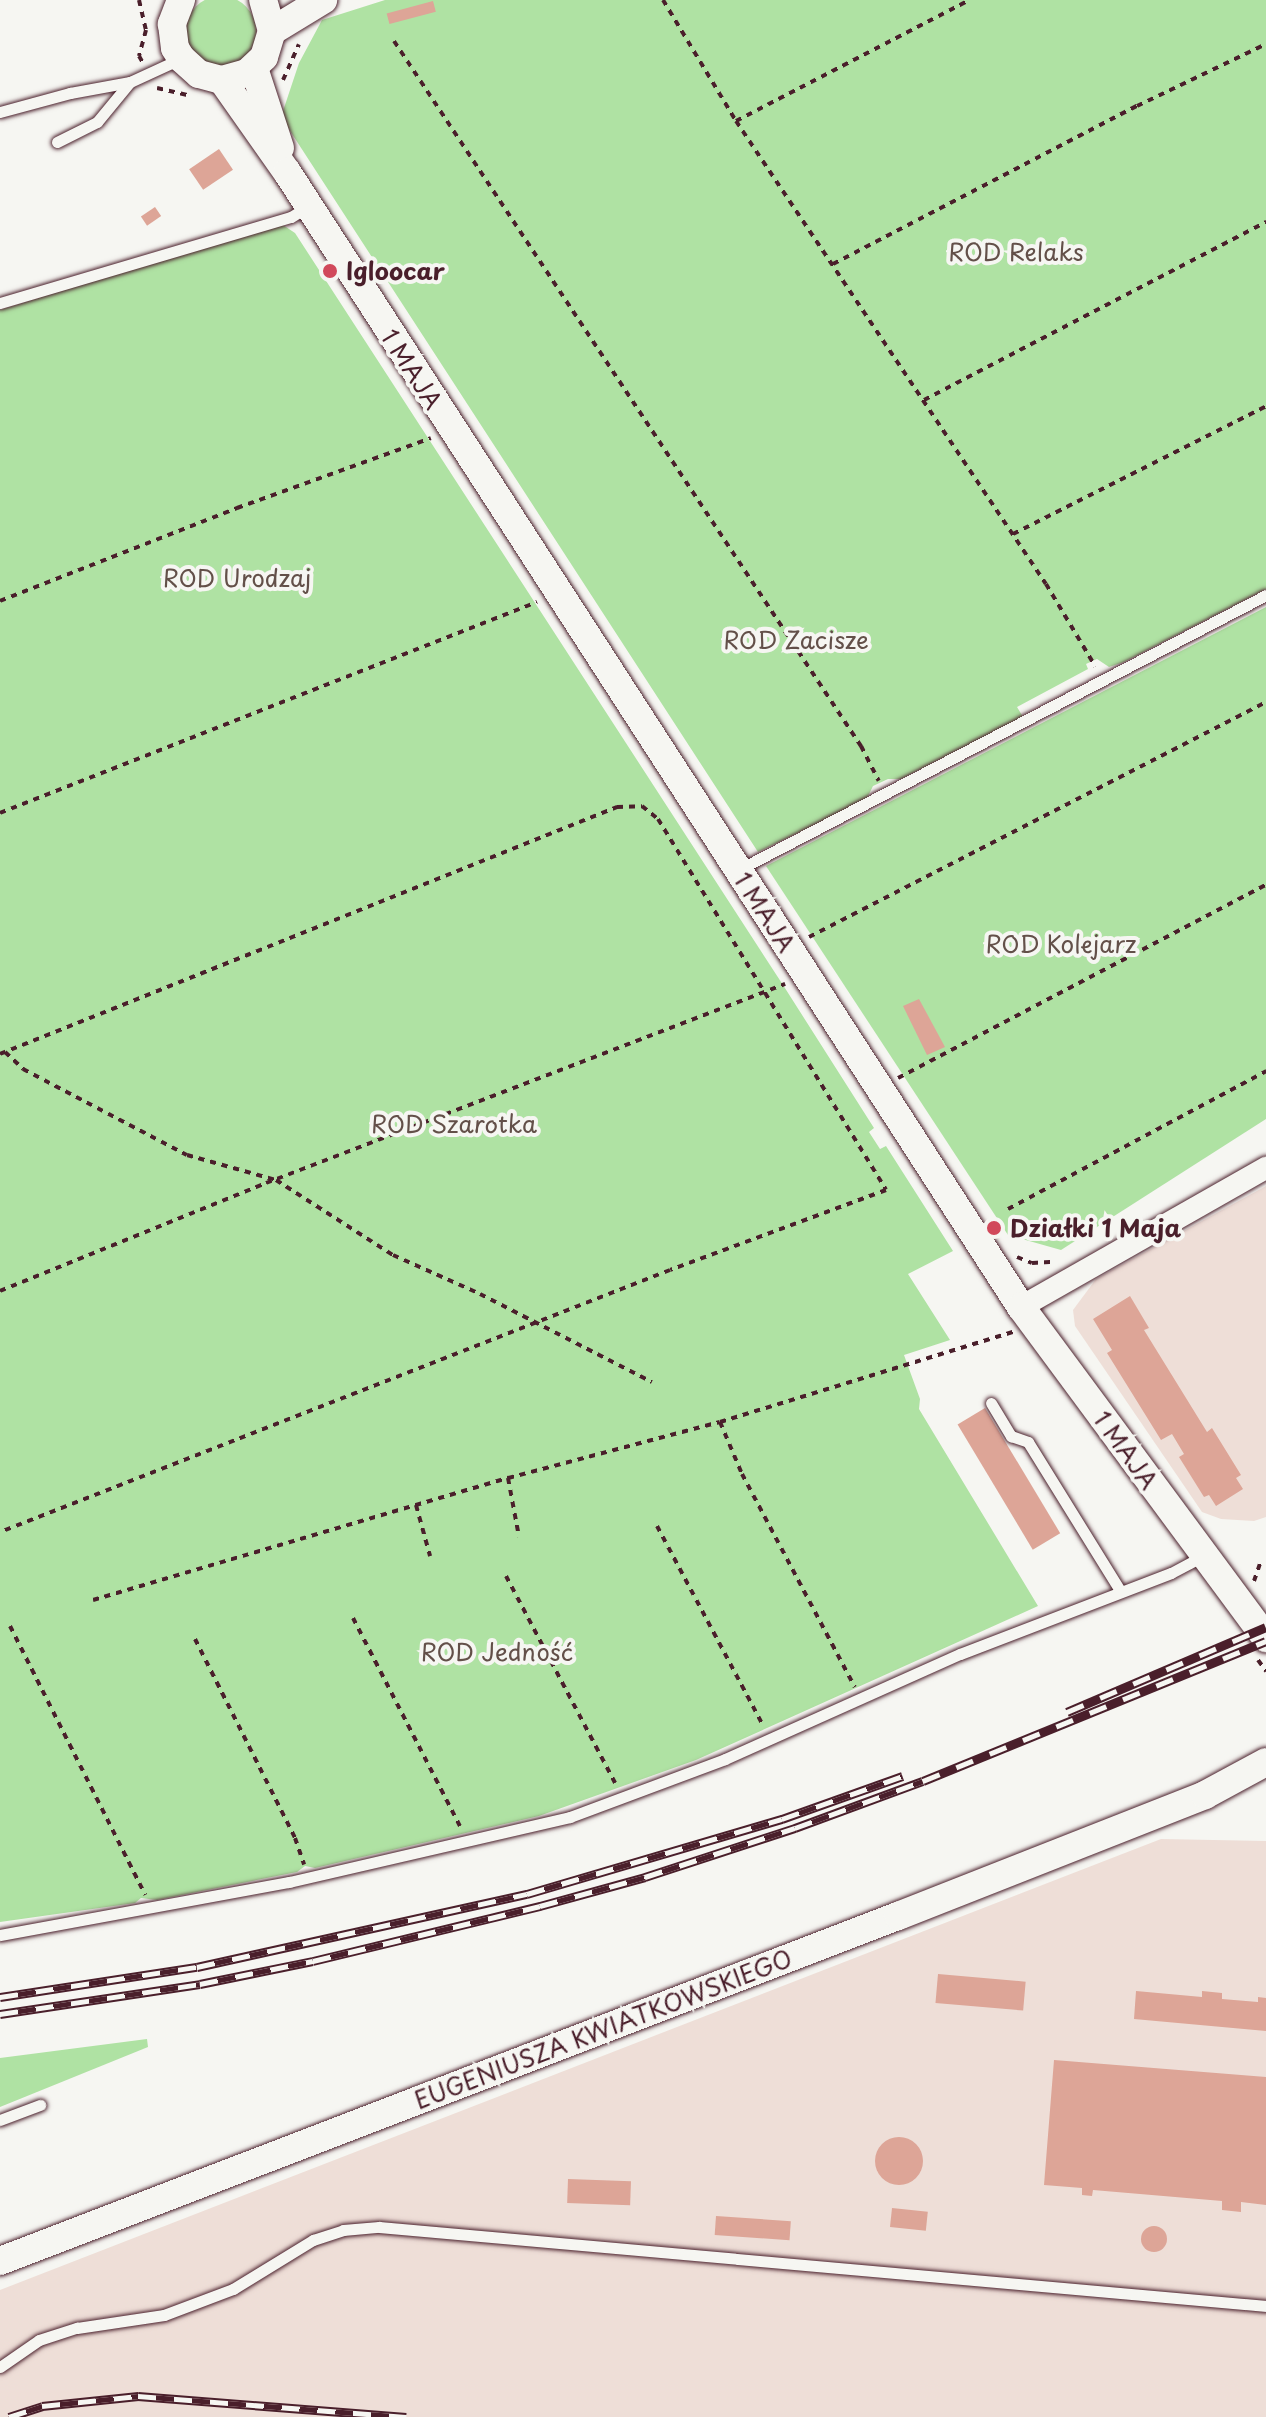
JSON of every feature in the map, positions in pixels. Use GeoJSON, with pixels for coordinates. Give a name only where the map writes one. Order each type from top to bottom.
{"type":"FeatureCollection","features":[{"type":"Feature","properties":{"kind":"street"},"geometry":{"type":"LineString","coordinates":[[158,0],[176,12],[172,36],[181,58],[199,74],[222,80],[239,77],[254,68],[270,45],[272,31],[263,0]]}},
{"type":"Feature","properties":{"kind":"street"},"geometry":{"type":"LineString","coordinates":[[272,31],[323,0]]}},
{"type":"Feature","properties":{"kind":"street","name":"1 MAJA"},"geometry":{"type":"LineString","coordinates":[[254,68],[287,172]]}},
{"type":"Feature","properties":{"kind":"street","name":"1 MAJA"},"geometry":{"type":"LineString","coordinates":[[222,80],[287,172],[1028,1317],[1266,1638]]}},
{"type":"Feature","properties":{"kind":"street"},"geometry":{"type":"LineString","coordinates":[[1028,1317],[1266,1168]]}},
{"type":"Feature","properties":{"kind":"street","name":"EUGENIUSZA KWIATKOWSKIEGO"},"geometry":{"type":"LineString","coordinates":[[0,2261],[1205,1795],[1266,1762]]}},
{"type":"Feature","properties":{"kind":"street","name":"EUGENIUSZA KWIATKOWSKIEGO"},"geometry":{"type":"LineString","coordinates":[[1205,1795],[1266,1782]]}},
{"type":"Feature","properties":{"kind":"lane"},"geometry":{"type":"LineString","coordinates":[[0,112],[70,93],[130,82],[181,58]]}},
{"type":"Feature","properties":{"kind":"lane"},"geometry":{"type":"LineString","coordinates":[[57,142],[97,122],[130,82]]}},
{"type":"Feature","properties":{"kind":"lane"},"geometry":{"type":"LineString","coordinates":[[0,303],[291,217],[308,207]]}},
{"type":"Feature","properties":{"kind":"lane"},"geometry":{"type":"LineString","coordinates":[[738,870],[1266,595]]}},
{"type":"Feature","properties":{"kind":"lane"},"geometry":{"type":"LineString","coordinates":[[991,1403],[1011,1436],[1028,1442],[1121,1592]]}},
{"type":"Feature","properties":{"kind":"lane"},"geometry":{"type":"LineString","coordinates":[[0,1935],[308,1878],[556,1821],[623,1799],[771,1739],[960,1654],[1171,1573],[1203,1556]]}},
{"type":"Feature","properties":{"kind":"lane"},"geometry":{"type":"LineString","coordinates":[[0,2120],[40,2105]]}},
{"type":"Feature","properties":{"kind":"lane"},"geometry":{"type":"LineString","coordinates":[[0,2367],[39,2340],[77,2328],[164,2315],[233,2289],[313,2240],[343,2230],[379,2227],[1266,2306]]}},
{"type":"Feature","properties":{"kind":"path"},"geometry":{"type":"LineString","coordinates":[[139,0],[146,30],[139,56]]}},
{"type":"Feature","properties":{"kind":"path"},"geometry":{"type":"LineString","coordinates":[[663,0],[736,121],[1013,534],[1104,680]]}},
{"type":"Feature","properties":{"kind":"path"},"geometry":{"type":"LineString","coordinates":[[736,121],[969,0]]}},
{"type":"Feature","properties":{"kind":"path"},"geometry":{"type":"LineString","coordinates":[[281,86],[303,37]]}},
{"type":"Feature","properties":{"kind":"path"},"geometry":{"type":"LineString","coordinates":[[394,41],[861,746],[886,793]]}},
{"type":"Feature","properties":{"kind":"path"},"geometry":{"type":"LineString","coordinates":[[833,264],[1110,120],[1266,44]]}},
{"type":"Feature","properties":{"kind":"path"},"geometry":{"type":"LineString","coordinates":[[924,400],[1266,222]]}},
{"type":"Feature","properties":{"kind":"path"},"geometry":{"type":"LineString","coordinates":[[1013,534],[1266,406]]}},
{"type":"Feature","properties":{"kind":"path"},"geometry":{"type":"LineString","coordinates":[[0,601],[237,508],[452,429]]}},
{"type":"Feature","properties":{"kind":"path"},"geometry":{"type":"LineString","coordinates":[[0,813],[558,593]]}},
{"type":"Feature","properties":{"kind":"path"},"geometry":{"type":"LineString","coordinates":[[788,948],[1266,702]]}},
{"type":"Feature","properties":{"kind":"path"},"geometry":{"type":"LineString","coordinates":[[0,1532],[533,1323],[886,1190],[658,819],[652,811],[630,805],[432,879],[2,1053]]}},
{"type":"Feature","properties":{"kind":"path"},"geometry":{"type":"LineString","coordinates":[[878,1088],[1266,885]]}},
{"type":"Feature","properties":{"kind":"path"},"geometry":{"type":"LineString","coordinates":[[0,1291],[804,973]]}},
{"type":"Feature","properties":{"kind":"path"},"geometry":{"type":"LineString","coordinates":[[2,1053],[23,1069],[187,1155],[276,1180],[393,1255],[480,1294],[652,1382]]}},
{"type":"Feature","properties":{"kind":"path"},"geometry":{"type":"LineString","coordinates":[[1008,1209],[1266,1071]]}},
{"type":"Feature","properties":{"kind":"path"},"geometry":{"type":"LineString","coordinates":[[93,1600],[508,1478],[720,1422],[1028,1317]]}},
{"type":"Feature","properties":{"kind":"path"},"geometry":{"type":"LineString","coordinates":[[720,1422],[742,1474],[860,1698]]}},
{"type":"Feature","properties":{"kind":"path"},"geometry":{"type":"LineString","coordinates":[[508,1478],[519,1537]]}},
{"type":"Feature","properties":{"kind":"path"},"geometry":{"type":"LineString","coordinates":[[416,1505],[430,1556]]}},
{"type":"Feature","properties":{"kind":"path"},"geometry":{"type":"LineString","coordinates":[[657,1526],[771,1739]]}},
{"type":"Feature","properties":{"kind":"path"},"geometry":{"type":"LineString","coordinates":[[506,1576],[623,1799]]}},
{"type":"Feature","properties":{"kind":"path"},"geometry":{"type":"LineString","coordinates":[[353,1618],[468,1842]]}},
{"type":"Feature","properties":{"kind":"path"},"geometry":{"type":"LineString","coordinates":[[10,1626],[146,1897],[148,1910]]}},
{"type":"Feature","properties":{"kind":"path"},"geometry":{"type":"LineString","coordinates":[[195,1639],[295,1838],[308,1878]]}},
{"type":"Feature","properties":{"kind":"shaded area"},"geometry":{"type":"Polygon","coordinates":[[[1266,1186],[1266,1517],[1254,1521],[1221,1519],[1202,1512],[1075,1326],[1073,1310],[1096,1279],[1266,1186]]]}},
{"type":"Feature","properties":{"kind":"shaded area"},"geometry":{"type":"Polygon","coordinates":[[[1161,1839],[1266,1841],[1266,2417],[0,2417],[0,2290],[1161,1839]]]}},
{"type":"Feature","properties":{"kind":"green space"},"geometry":{"type":"Polygon","coordinates":[[[221,-4],[246,6],[256,31],[246,56],[221,66],[196,56],[186,31],[196,6],[221,-4]]]}},
{"type":"Feature","properties":{"kind":"green space"},"geometry":{"type":"Polygon","coordinates":[[[385,0],[1266,0],[1266,589],[1124,662],[1109,667],[1097,659],[1086,664],[1088,669],[1017,707],[1023,717],[901,779],[888,779],[873,786],[866,800],[758,852],[281,117],[299,63],[322,20],[385,0]]]}},
{"type":"Feature","properties":{"kind":"green space"},"geometry":{"type":"Polygon","coordinates":[[[280,223],[295,233],[783,985],[874,1128],[869,1132],[880,1149],[886,1146],[953,1251],[908,1274],[950,1340],[904,1355],[920,1399],[919,1409],[1038,1606],[696,1760],[539,1816],[315,1868],[305,1866],[297,1872],[157,1900],[141,1898],[135,1903],[0,1922],[0,310],[280,223]]]}},
{"type":"Feature","properties":{"kind":"green space","name":"ROD Kolejarz"},"geometry":{"type":"Polygon","coordinates":[[[1266,607],[1266,1119],[1061,1250],[1008,1235],[766,866],[1266,607]]]}},
{"type":"Feature","properties":{"kind":"green space"},"geometry":{"type":"Polygon","coordinates":[[[147,2039],[148,2047],[0,2107],[0,2058],[147,2039]]]}},
{"type":"Feature","properties":{"kind":"building"},"geometry":{"type":"Polygon","coordinates":[[[433,1],[436,12],[389,24],[387,13],[433,1]]]}},
{"type":"Feature","properties":{"kind":"building"},"geometry":{"type":"Polygon","coordinates":[[[219,149],[233,170],[203,190],[189,169],[219,149]]]}},
{"type":"Feature","properties":{"kind":"building"},"geometry":{"type":"Polygon","coordinates":[[[155,207],[161,216],[147,226],[141,217],[155,207]]]}},
{"type":"Feature","properties":{"kind":"building"},"geometry":{"type":"Polygon","coordinates":[[[919,999],[945,1047],[927,1055],[903,1006],[919,999]]]}},
{"type":"Feature","properties":{"kind":"building"},"geometry":{"type":"Polygon","coordinates":[[[1130,1296],[1149,1328],[1144,1330],[1207,1432],[1212,1428],[1241,1475],[1236,1478],[1243,1489],[1216,1506],[1209,1495],[1204,1497],[1179,1457],[1184,1454],[1172,1434],[1161,1440],[1107,1353],[1112,1350],[1093,1319],[1130,1296]]]}},
{"type":"Feature","properties":{"kind":"building"},"geometry":{"type":"Polygon","coordinates":[[[985,1408],[1060,1533],[1033,1550],[958,1424],[985,1408]]]}},
{"type":"Feature","properties":{"kind":"building"},"geometry":{"type":"Polygon","coordinates":[[[938,1974],[1026,1982],[1023,2011],[935,2003],[938,1974]]]}},
{"type":"Feature","properties":{"kind":"building"},"geometry":{"type":"Polygon","coordinates":[[[1136,1991],[1202,1997],[1202,1991],[1222,1993],[1222,1999],[1258,2002],[1258,1997],[1266,1998],[1266,2031],[1134,2019],[1136,1991]]]}},
{"type":"Feature","properties":{"kind":"building"},"geometry":{"type":"Polygon","coordinates":[[[1054,2060],[1266,2077],[1266,2205],[1241,2202],[1241,2212],[1222,2210],[1222,2201],[1093,2190],[1092,2196],[1082,2195],[1082,2188],[1044,2185],[1054,2060]]]}},
{"type":"Feature","properties":{"kind":"building"},"geometry":{"type":"Polygon","coordinates":[[[899,2137],[916,2144],[923,2161],[916,2178],[899,2185],[882,2178],[875,2161],[882,2144],[899,2137]]]}},
{"type":"Feature","properties":{"kind":"building"},"geometry":{"type":"Polygon","coordinates":[[[568,2179],[631,2181],[630,2205],[567,2203],[568,2179]]]}},
{"type":"Feature","properties":{"kind":"building"},"geometry":{"type":"Polygon","coordinates":[[[892,2208],[928,2212],[926,2231],[890,2227],[892,2208]]]}},
{"type":"Feature","properties":{"kind":"building"},"geometry":{"type":"Polygon","coordinates":[[[716,2216],[791,2221],[789,2240],[715,2235],[716,2216]]]}},
{"type":"Feature","properties":{"kind":"building"},"geometry":{"type":"Polygon","coordinates":[[[1154,2226],[1163,2230],[1167,2239],[1163,2248],[1154,2252],[1145,2248],[1141,2239],[1145,2230],[1154,2226]]]}},
{"type":"Feature","properties":{"kind":"railway"},"geometry":{"type":"LineString","coordinates":[[1067,1712],[1266,1627]]}},
{"type":"Feature","properties":{"kind":"railway"},"geometry":{"type":"LineString","coordinates":[[0,2014],[200,1984],[313,1961],[645,1877],[795,1828],[923,1781],[1266,1641]]}},
{"type":"Feature","properties":{"kind":"railway"},"geometry":{"type":"LineString","coordinates":[[0,1997],[197,1967],[527,1894],[782,1819],[903,1776]]}},
{"type":"Feature","properties":{"kind":"railway"},"geometry":{"type":"LineString","coordinates":[[9,2417],[42,2406],[138,2396],[406,2417]]}},
{"type":"Feature","properties":{"kind":"place","name":"Igloocar"},"geometry":{"type":"Point","coordinates":[330,271]}},
{"type":"Feature","properties":{"kind":"place","name":"Działki 1 Maja"},"geometry":{"type":"Point","coordinates":[994,1228]}},
{"type":"Feature","properties":{"kind":"park label","name":"ROD Relaks"},"geometry":{"type":"Point","coordinates":[1016,252]}},
{"type":"Feature","properties":{"kind":"park label","name":"ROD Urodzaj"},"geometry":{"type":"Point","coordinates":[237,578]}},
{"type":"Feature","properties":{"kind":"park label","name":"ROD Zacisze"},"geometry":{"type":"Point","coordinates":[796,640]}},
{"type":"Feature","properties":{"kind":"park label","name":"ROD Szarotka"},"geometry":{"type":"Point","coordinates":[454,1124]}},
{"type":"Feature","properties":{"kind":"park label","name":"ROD Jedność"},"geometry":{"type":"Point","coordinates":[497,1652]}}]}
